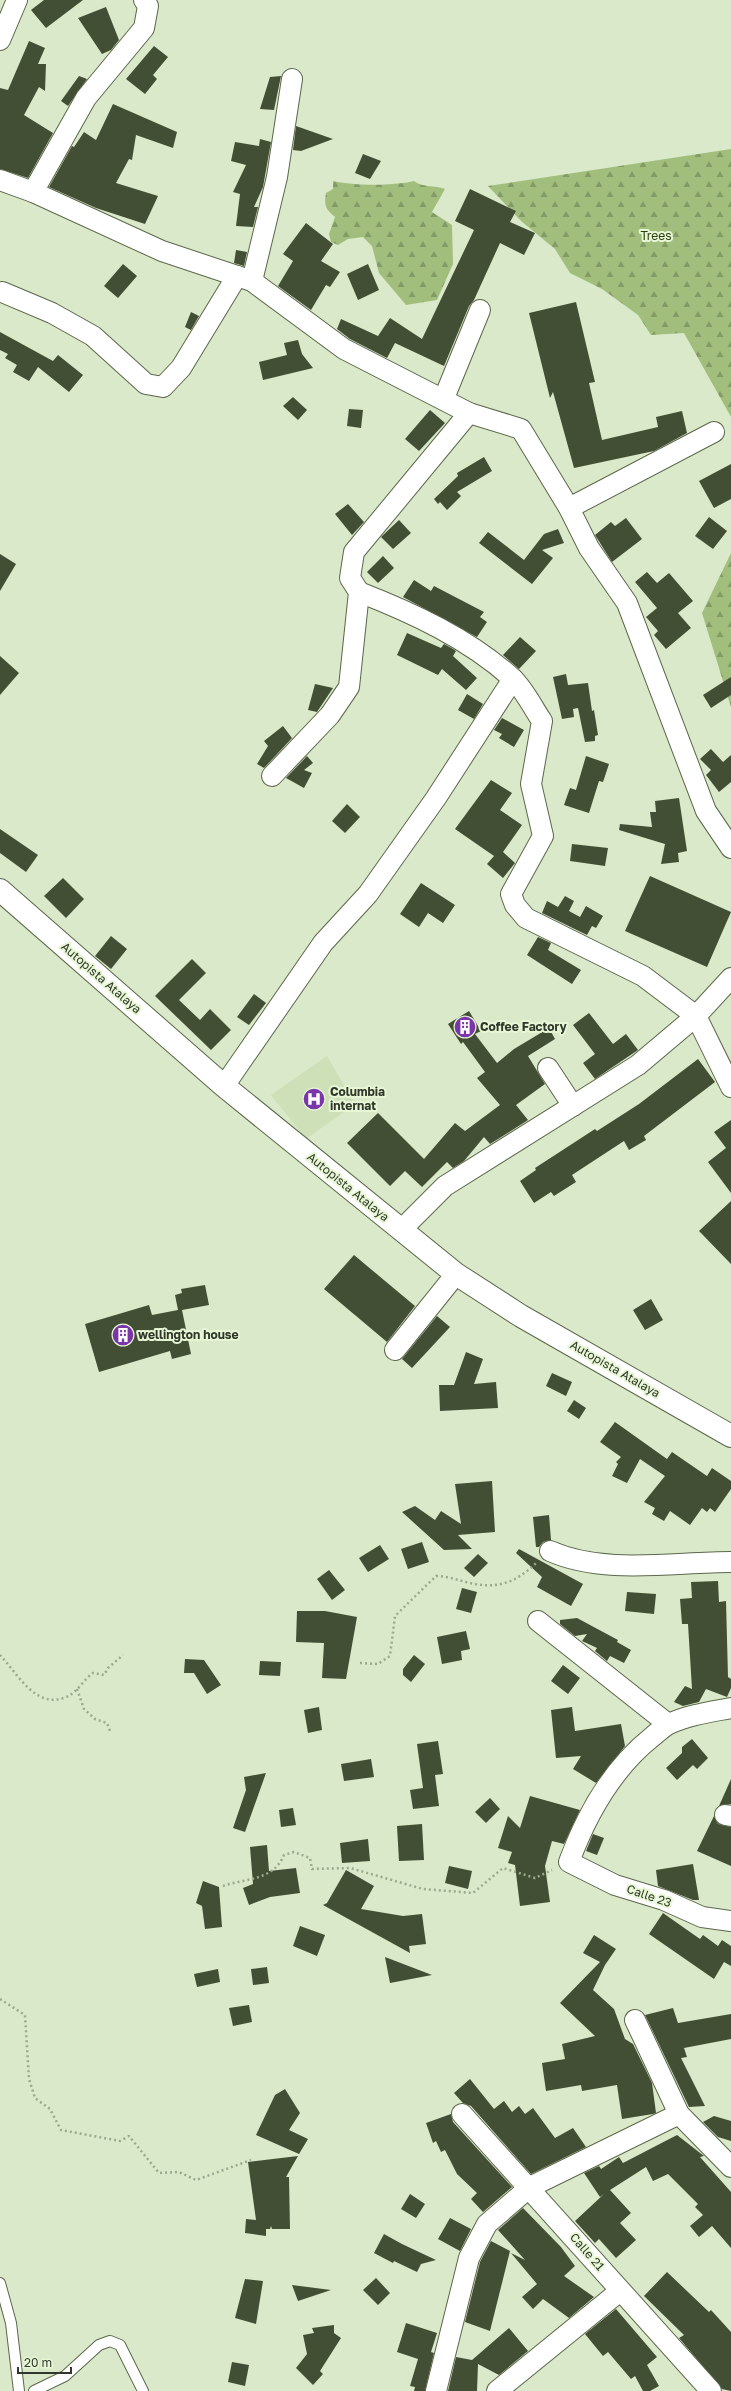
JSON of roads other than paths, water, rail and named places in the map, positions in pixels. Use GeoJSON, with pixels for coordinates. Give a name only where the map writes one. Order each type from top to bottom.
{"type":"FeatureCollection","features":[{"type":"Feature","properties":{"kind":"main road","name":"Autopista Atalaya"},"geometry":{"type":"LineString","coordinates":[[0,890],[224,1086],[456,1274],[521,1316],[731,1436]]}},
{"type":"Feature","properties":{"kind":"street"},"geometry":{"type":"LineString","coordinates":[[0,40],[17,0]]}},
{"type":"Feature","properties":{"kind":"street"},"geometry":{"type":"LineString","coordinates":[[33,192],[86,98],[144,28],[148,6],[144,0]]}},
{"type":"Feature","properties":{"kind":"street"},"geometry":{"type":"LineString","coordinates":[[2,292],[52,313],[93,336],[146,384],[163,386],[181,368],[244,278],[277,177],[292,79]]}},
{"type":"Feature","properties":{"kind":"street"},"geometry":{"type":"LineString","coordinates":[[0,180],[33,192],[162,251],[244,278],[344,349],[444,398],[469,413],[521,429],[569,508],[589,548],[627,603],[706,811],[731,848]]}},
{"type":"Feature","properties":{"kind":"street"},"geometry":{"type":"LineString","coordinates":[[444,398],[480,310]]}},
{"type":"Feature","properties":{"kind":"street"},"geometry":{"type":"LineString","coordinates":[[469,413],[354,552],[350,578],[359,592],[411,612],[471,648],[513,679],[542,721],[531,784],[543,836],[511,894],[515,905],[526,918],[643,976],[696,1016],[731,1087]]}},
{"type":"Feature","properties":{"kind":"street"},"geometry":{"type":"LineString","coordinates":[[569,508],[714,432]]}},
{"type":"Feature","properties":{"kind":"street"},"geometry":{"type":"LineString","coordinates":[[272,776],[330,715],[349,687],[359,592]]}},
{"type":"Feature","properties":{"kind":"street"},"geometry":{"type":"LineString","coordinates":[[224,1086],[323,943],[368,894],[436,798],[513,679]]}},
{"type":"Feature","properties":{"kind":"street"},"geometry":{"type":"LineString","coordinates":[[401,1230],[445,1186],[638,1065],[696,1016],[731,978]]}},
{"type":"Feature","properties":{"kind":"street"},"geometry":{"type":"LineString","coordinates":[[548,1068],[573,1106]]}},
{"type":"Feature","properties":{"kind":"street"},"geometry":{"type":"LineString","coordinates":[[395,1350],[456,1274]]}},
{"type":"Feature","properties":{"kind":"street"},"geometry":{"type":"LineString","coordinates":[[550,1551],[564,1557],[608,1565],[731,1562]]}},
{"type":"Feature","properties":{"kind":"street"},"geometry":{"type":"LineString","coordinates":[[538,1621],[668,1724],[698,1714],[731,1708]]}},
{"type":"Feature","properties":{"kind":"street","name":"Calle 23"},"geometry":{"type":"LineString","coordinates":[[668,1724],[642,1745],[621,1769],[600,1799],[579,1835],[569,1862],[615,1885],[664,1900],[702,1917],[731,1921]]}},
{"type":"Feature","properties":{"kind":"street"},"geometry":{"type":"LineString","coordinates":[[635,2020],[679,2114],[731,2167]]}},
{"type":"Feature","properties":{"kind":"street","name":"Calle 21"},"geometry":{"type":"LineString","coordinates":[[462,2114],[530,2187],[620,2291],[711,2391]]}},
{"type":"Feature","properties":{"kind":"street"},"geometry":{"type":"LineString","coordinates":[[436,2391],[469,2258],[487,2224],[530,2187],[679,2114]]}},
{"type":"Feature","properties":{"kind":"street"},"geometry":{"type":"LineString","coordinates":[[497,2391],[620,2291]]}},
{"type":"Feature","properties":{"kind":"lane"},"geometry":{"type":"LineString","coordinates":[[0,2283],[11,2323],[19,2391]]}},
{"type":"Feature","properties":{"kind":"lane"},"geometry":{"type":"LineString","coordinates":[[34,2391],[65,2376],[99,2345],[110,2341],[120,2345],[143,2391]]}},
{"type":"Feature","properties":{"kind":"place","name":"Coffee Factory"},"geometry":{"type":"Point","coordinates":[465,1027]}},
{"type":"Feature","properties":{"kind":"place","name":"Columbia internat"},"geometry":{"type":"Point","coordinates":[314,1099]}},
{"type":"Feature","properties":{"kind":"place","name":"wellington house"},"geometry":{"type":"Point","coordinates":[123,1335]}},
{"type":"Feature","properties":{"kind":"park label","name":"Trees"},"geometry":{"type":"Point","coordinates":[656,236]}}]}
